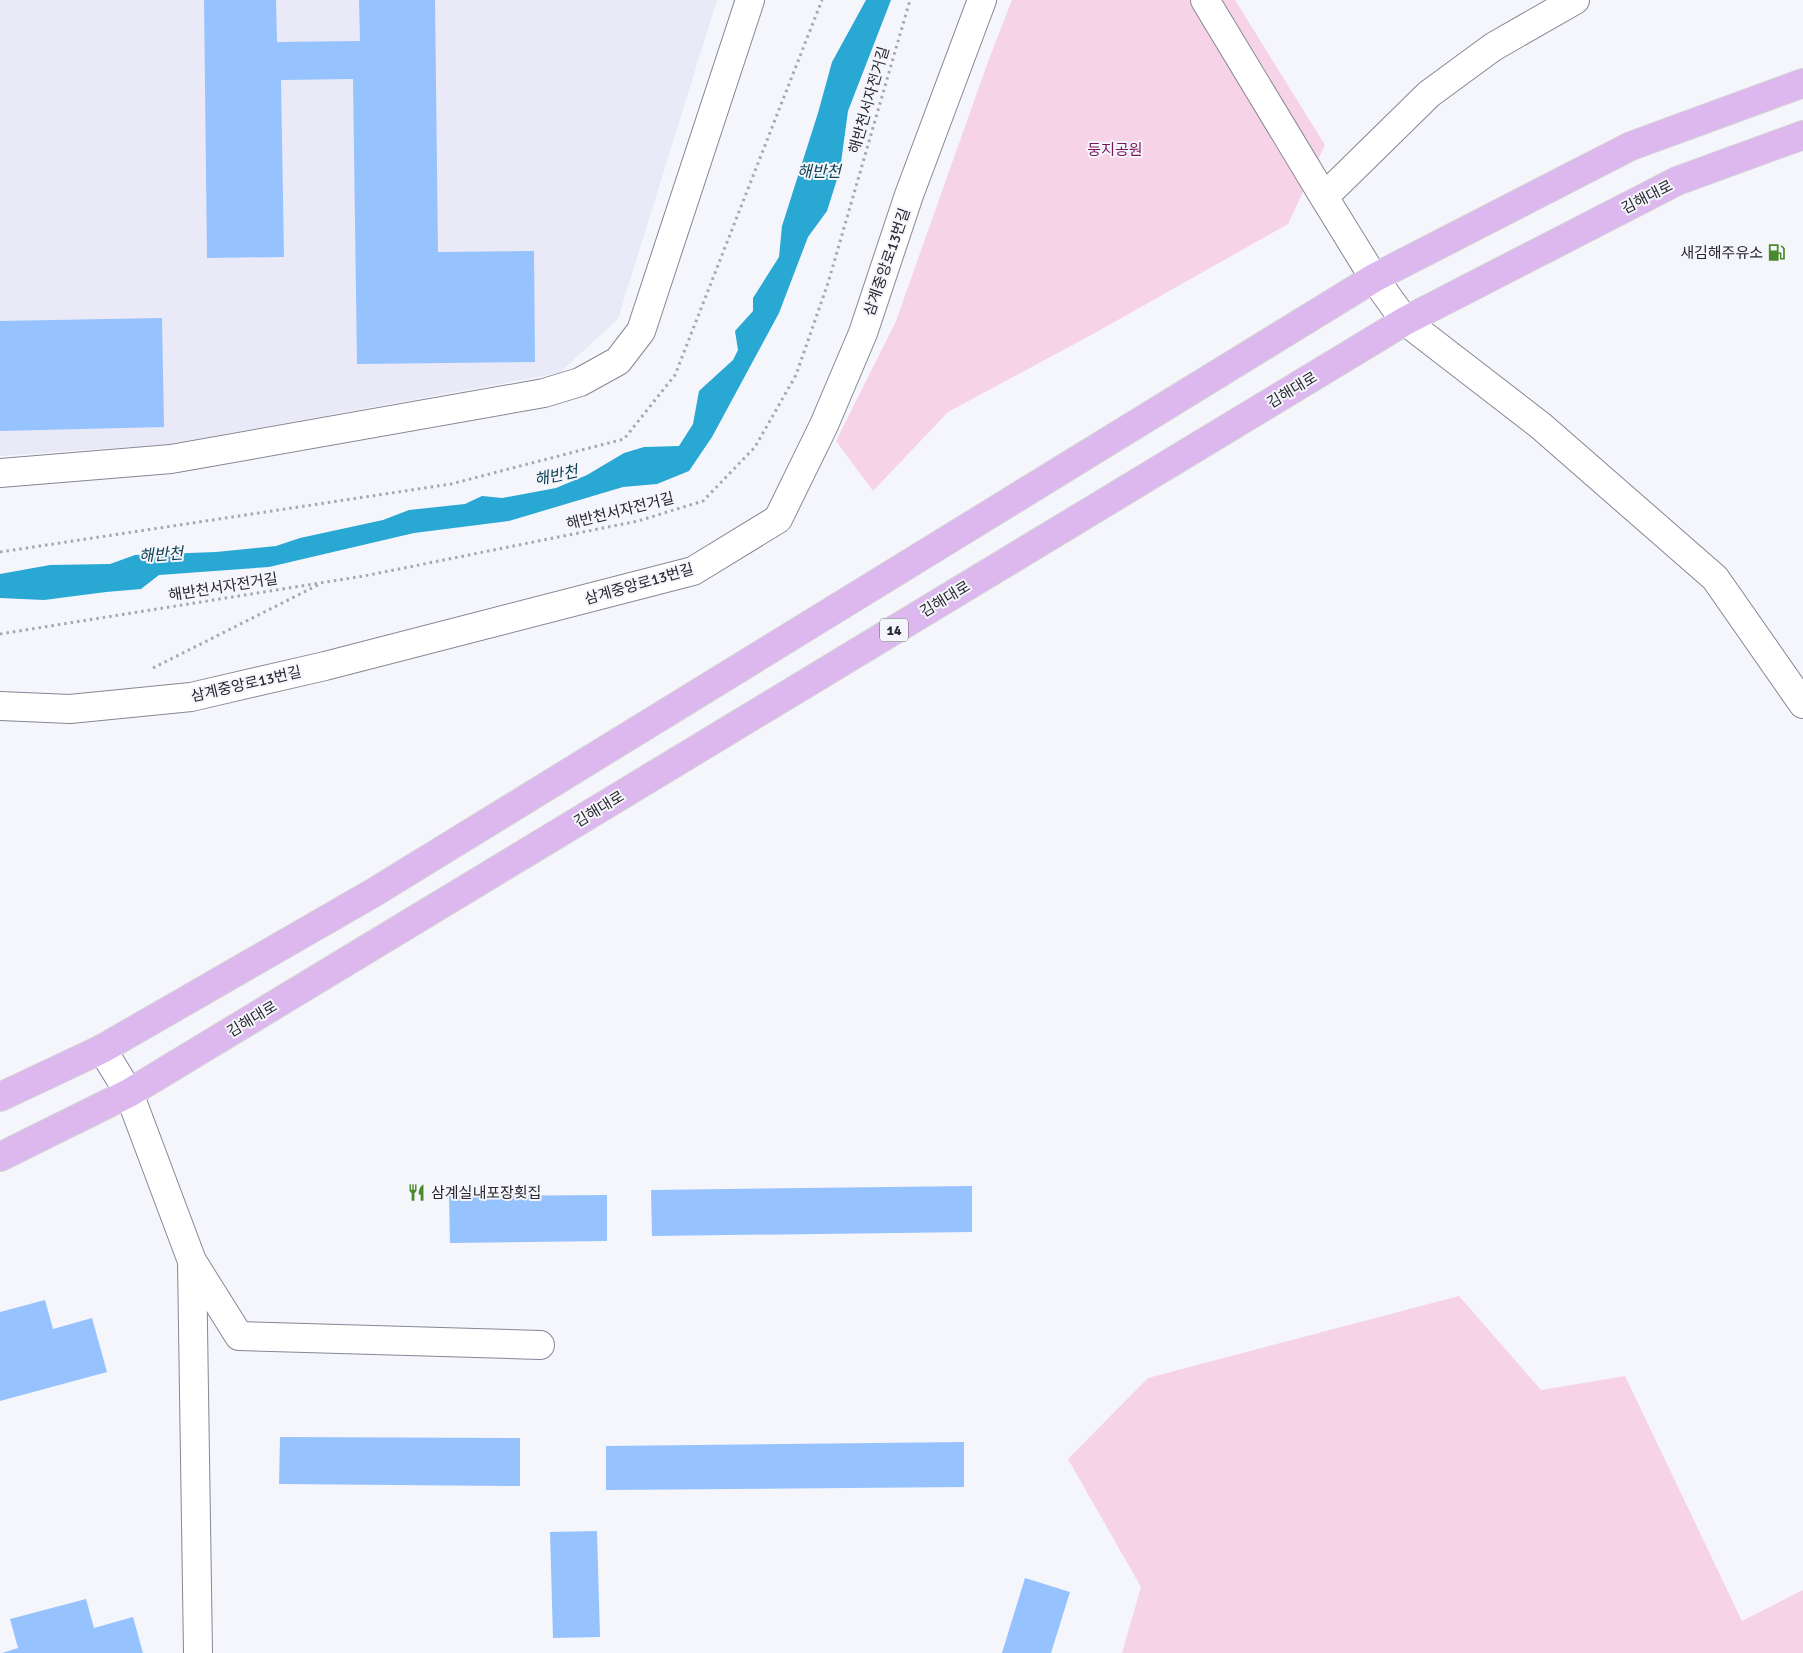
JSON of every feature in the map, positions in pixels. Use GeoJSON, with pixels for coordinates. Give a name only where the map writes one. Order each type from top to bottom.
{"type":"FeatureCollection","features":[{"type":"Feature","properties":{"kind":"main road"},"geometry":{"type":"LineString","coordinates":[[0,1098],[102,1049],[373,893],[1374,278],[1631,146],[1803,83]]}},
{"type":"Feature","properties":{"kind":"main road","name":"김해대로"},"geometry":{"type":"LineString","coordinates":[[0,1157],[129,1093],[1405,321],[1677,181],[1803,135]]}},
{"type":"Feature","properties":{"kind":"street"},"geometry":{"type":"LineString","coordinates":[[0,473],[171,459],[544,393],[580,382],[618,360],[641,331],[750,0]]}},
{"type":"Feature","properties":{"kind":"street","name":"삼계중앙로13번길"},"geometry":{"type":"LineString","coordinates":[[0,706],[70,709],[190,697],[325,666],[693,571],[778,519],[824,425],[863,333],[909,195],[982,0]]}},
{"type":"Feature","properties":{"kind":"street"},"geometry":{"type":"LineString","coordinates":[[1205,0],[1324,198],[1374,278],[1405,321],[1541,426],[1715,578],[1803,704]]}},
{"type":"Feature","properties":{"kind":"street"},"geometry":{"type":"LineString","coordinates":[[1324,198],[1429,94],[1493,48],[1575,0]]}},
{"type":"Feature","properties":{"kind":"street"},"geometry":{"type":"LineString","coordinates":[[102,1049],[129,1093],[192,1262],[239,1336],[540,1344]]}},
{"type":"Feature","properties":{"kind":"street"},"geometry":{"type":"LineString","coordinates":[[192,1262],[198,1653]]}},
{"type":"Feature","properties":{"kind":"path","name":"해반천서자전거길"},"geometry":{"type":"LineString","coordinates":[[0,634],[364,576],[638,521],[703,501],[755,447],[796,375],[828,283],[910,0]]}},
{"type":"Feature","properties":{"kind":"path"},"geometry":{"type":"LineString","coordinates":[[146,672],[323,582]]}},
{"type":"Feature","properties":{"kind":"shaded area"},"geometry":{"type":"Polygon","coordinates":[[[0,0],[717,0],[618,319],[559,373],[169,444],[0,456],[0,0]]]}},
{"type":"Feature","properties":{"kind":"green space","name":"둥지공원"},"geometry":{"type":"Polygon","coordinates":[[[1012,0],[1235,0],[1325,145],[1288,224],[1093,334],[948,412],[873,491],[836,441],[896,321],[989,59],[1012,0]]]}},
{"type":"Feature","properties":{"kind":"green space"},"geometry":{"type":"Polygon","coordinates":[[[1459,1296],[1541,1390],[1625,1376],[1742,1621],[1803,1590],[1803,1653],[1122,1653],[1141,1587],[1068,1459],[1148,1378],[1459,1296]]]}},
{"type":"Feature","properties":{"kind":"water","name":"해반천"},"geometry":{"type":"Polygon","coordinates":[[[866,0],[891,0],[848,111],[840,170],[827,211],[808,237],[779,313],[712,437],[689,471],[657,484],[623,487],[509,521],[414,533],[269,567],[159,575],[141,589],[44,600],[0,598],[0,574],[50,565],[110,564],[135,555],[216,552],[276,546],[300,538],[383,520],[409,510],[465,504],[482,496],[502,498],[556,488],[587,475],[624,453],[644,447],[679,446],[693,424],[699,391],[733,360],[738,350],[735,331],[753,311],[753,298],[779,257],[782,226],[832,62],[866,0]]]}},
{"type":"Feature","properties":{"kind":"building"},"geometry":{"type":"Polygon","coordinates":[[[204,0],[276,0],[277,42],[360,41],[359,0],[435,0],[438,252],[534,251],[535,362],[357,364],[353,79],[281,80],[284,257],[207,258],[204,0]]]}},
{"type":"Feature","properties":{"kind":"building"},"geometry":{"type":"Polygon","coordinates":[[[162,318],[164,427],[0,431],[0,321],[162,318]]]}},
{"type":"Feature","properties":{"kind":"building"},"geometry":{"type":"Polygon","coordinates":[[[972,1186],[972,1232],[652,1236],[651,1190],[972,1186]]]}},
{"type":"Feature","properties":{"kind":"building"},"geometry":{"type":"Polygon","coordinates":[[[607,1195],[607,1241],[450,1243],[449,1196],[607,1195]]]}},
{"type":"Feature","properties":{"kind":"building"},"geometry":{"type":"Polygon","coordinates":[[[45,1300],[53,1329],[92,1318],[107,1372],[0,1401],[0,1312],[45,1300]]]}},
{"type":"Feature","properties":{"kind":"building"},"geometry":{"type":"Polygon","coordinates":[[[280,1437],[520,1438],[520,1486],[279,1484],[280,1437]]]}},
{"type":"Feature","properties":{"kind":"building"},"geometry":{"type":"Polygon","coordinates":[[[964,1442],[964,1487],[606,1490],[606,1446],[964,1442]]]}},
{"type":"Feature","properties":{"kind":"building"},"geometry":{"type":"Polygon","coordinates":[[[597,1531],[600,1637],[553,1638],[550,1532],[597,1531]]]}},
{"type":"Feature","properties":{"kind":"building"},"geometry":{"type":"Polygon","coordinates":[[[1025,1578],[1070,1592],[1051,1653],[1002,1653],[1025,1578]]]}},
{"type":"Feature","properties":{"kind":"building"},"geometry":{"type":"Polygon","coordinates":[[[86,1599],[94,1628],[133,1617],[143,1653],[2,1653],[18,1648],[10,1619],[86,1599]]]}},
{"type":"Feature","properties":{"kind":"place","name":"새김해주유소"},"geometry":{"type":"Point","coordinates":[1777,253]}},
{"type":"Feature","properties":{"kind":"place","name":"삼계실내포장횟집"},"geometry":{"type":"Point","coordinates":[417,1193]}}]}
